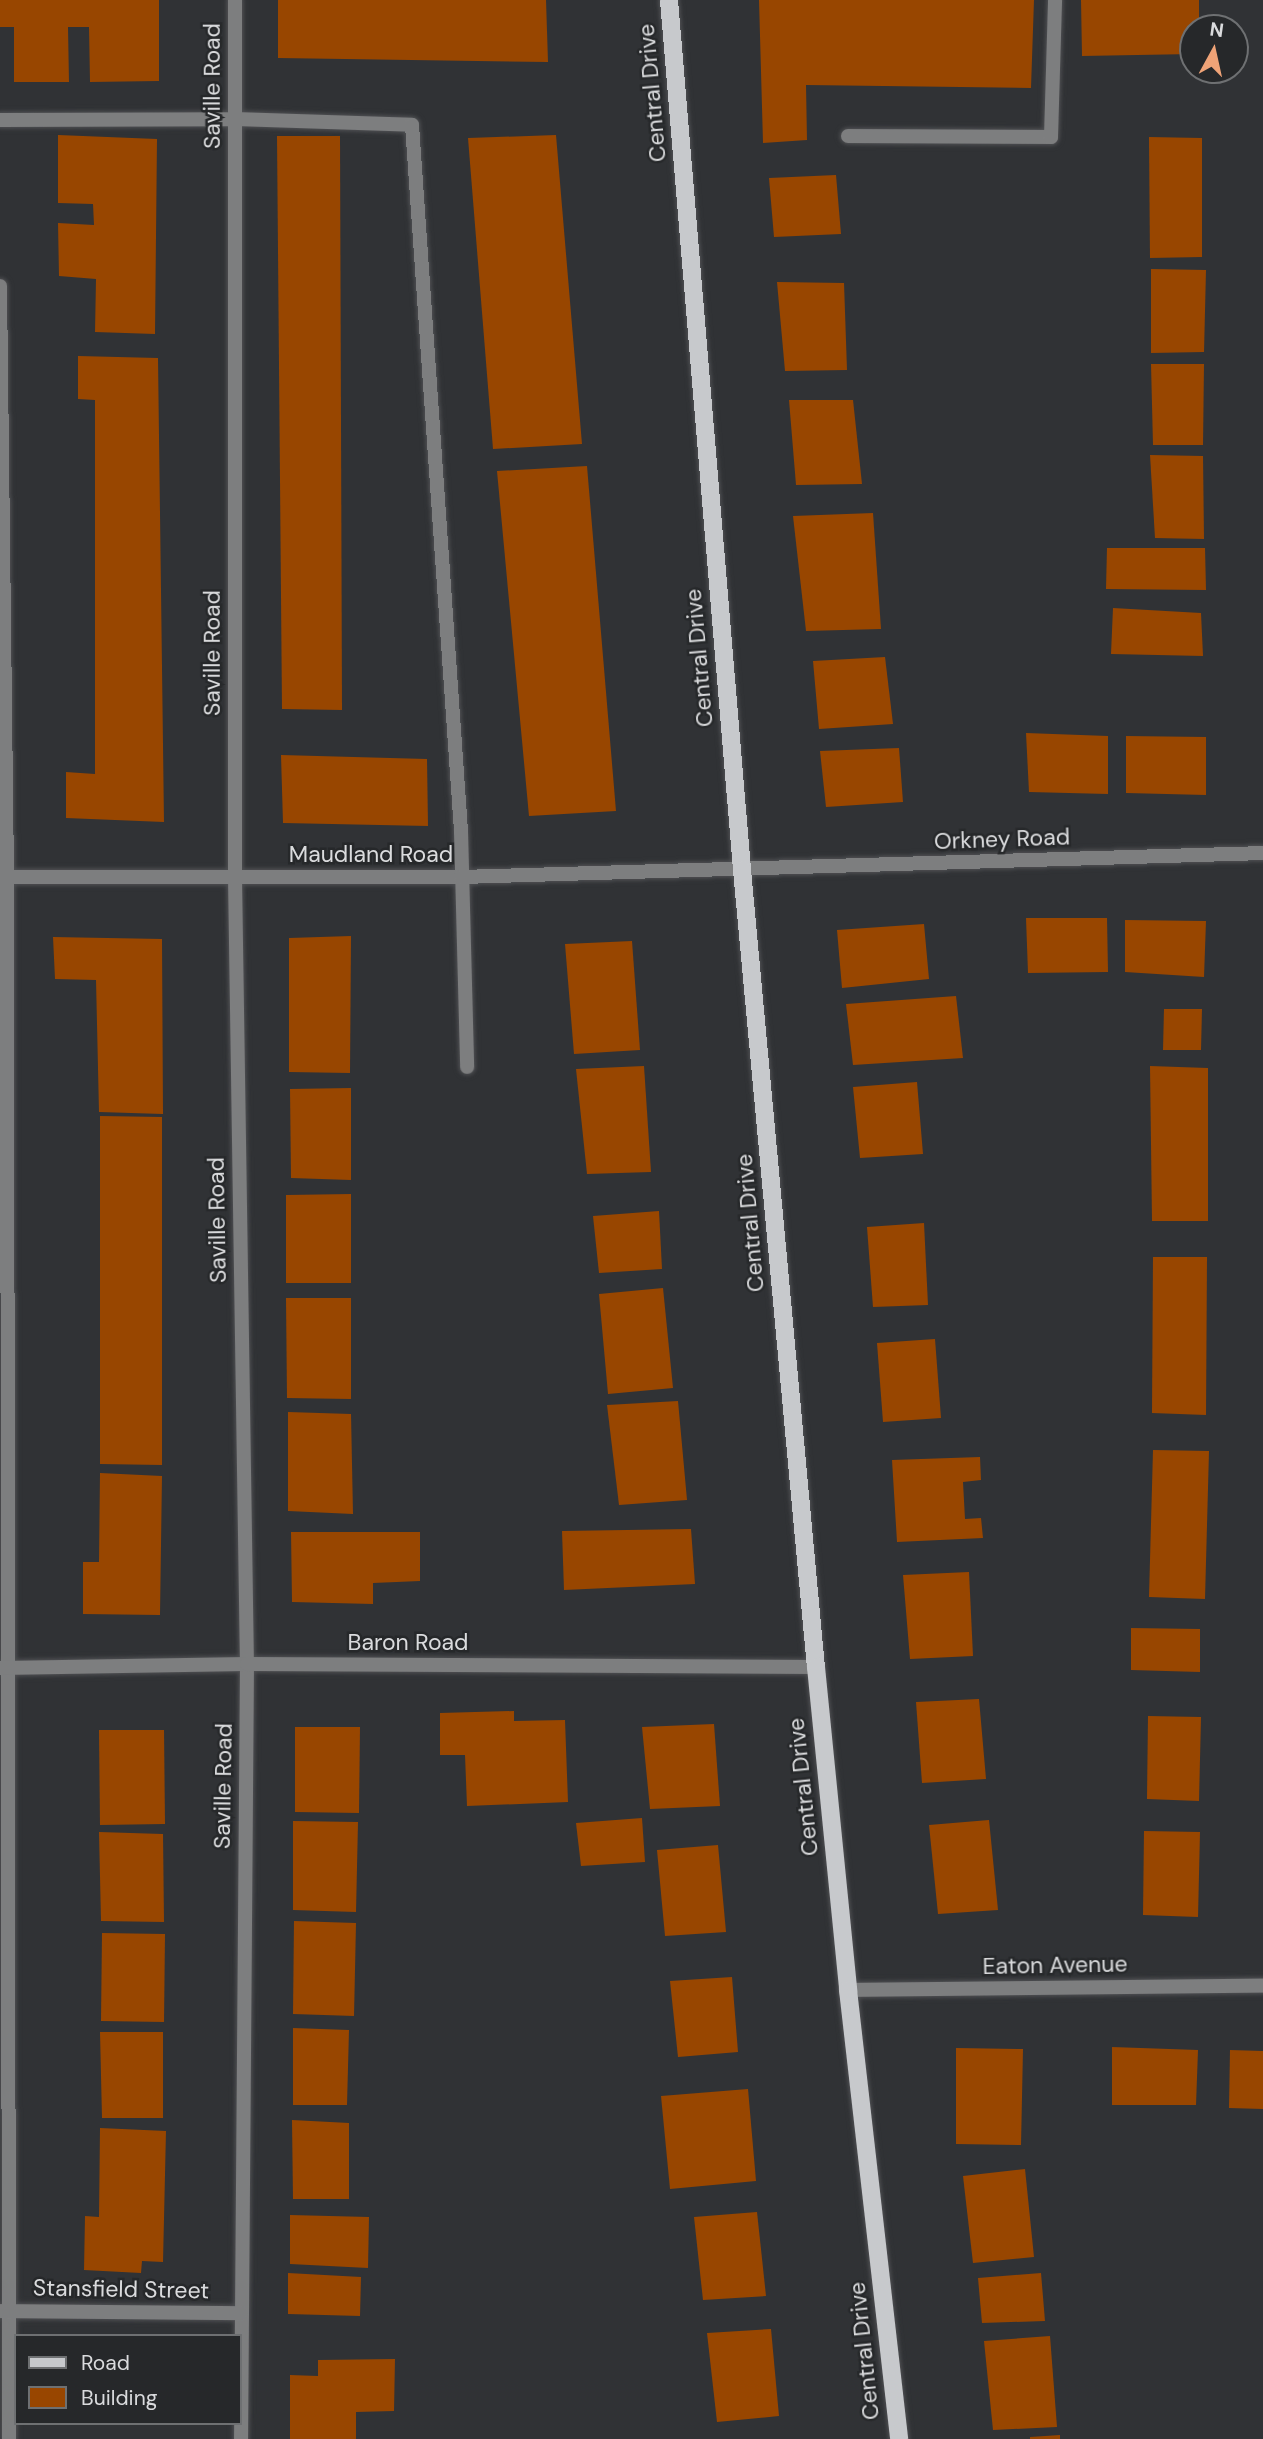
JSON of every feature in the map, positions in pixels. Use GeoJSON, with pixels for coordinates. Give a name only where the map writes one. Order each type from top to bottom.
{"type":"FeatureCollection","features":[{"type":"Feature","properties":{"kind":"main road","name":"Central Drive"},"geometry":{"type":"LineString","coordinates":[[669,0],[742,870],[816,1667],[848,1990],[899,2439]]}},
{"type":"Feature","properties":{"kind":"street","name":"Saville Road"},"geometry":{"type":"LineString","coordinates":[[235,0],[235,877],[247,1664],[241,2334]]}},
{"type":"Feature","properties":{"kind":"street"},"geometry":{"type":"LineString","coordinates":[[848,136],[1051,137],[1055,0]]}},
{"type":"Feature","properties":{"kind":"street"},"geometry":{"type":"LineString","coordinates":[[0,120],[235,119],[412,125],[461,831],[467,1067]]}},
{"type":"Feature","properties":{"kind":"street"},"geometry":{"type":"LineString","coordinates":[[0,286],[4,877],[6,2311],[9,2439]]}},
{"type":"Feature","properties":{"kind":"street","name":"Orkney Road"},"geometry":{"type":"LineString","coordinates":[[742,870],[1263,853]]}},
{"type":"Feature","properties":{"kind":"street","name":"Maudland Road"},"geometry":{"type":"LineString","coordinates":[[4,877],[461,877],[742,870]]}},
{"type":"Feature","properties":{"kind":"street","name":"Baron Road"},"geometry":{"type":"LineString","coordinates":[[4,1668],[247,1664],[816,1667]]}},
{"type":"Feature","properties":{"kind":"street","name":"Eaton Avenue"},"geometry":{"type":"LineString","coordinates":[[848,1990],[1263,1986]]}},
{"type":"Feature","properties":{"kind":"street","name":"Stansfield Street"},"geometry":{"type":"LineString","coordinates":[[6,2311],[241,2314]]}},
{"type":"Feature","properties":{"kind":"building"},"geometry":{"type":"Polygon","coordinates":[[[0,0],[159,0],[159,81],[90,82],[89,27],[68,27],[69,82],[14,82],[14,27],[0,27],[0,0]]]}},
{"type":"Feature","properties":{"kind":"building"},"geometry":{"type":"Polygon","coordinates":[[[278,0],[546,0],[548,62],[278,58],[278,0]]]}},
{"type":"Feature","properties":{"kind":"building"},"geometry":{"type":"Polygon","coordinates":[[[759,0],[1034,0],[1031,88],[806,85],[807,140],[763,143],[759,0]]]}},
{"type":"Feature","properties":{"kind":"building"},"geometry":{"type":"Polygon","coordinates":[[[1081,0],[1199,0],[1199,14],[1179,14],[1179,54],[1082,56],[1081,0]]]}},
{"type":"Feature","properties":{"kind":"building"},"geometry":{"type":"Polygon","coordinates":[[[58,135],[157,139],[155,334],[95,332],[96,279],[59,276],[58,223],[94,225],[93,204],[58,203],[58,135]]]}},
{"type":"Feature","properties":{"kind":"building"},"geometry":{"type":"Polygon","coordinates":[[[556,135],[582,444],[493,449],[468,138],[556,135]]]}},
{"type":"Feature","properties":{"kind":"building"},"geometry":{"type":"Polygon","coordinates":[[[277,136],[340,136],[342,710],[282,709],[277,136]]]}},
{"type":"Feature","properties":{"kind":"building"},"geometry":{"type":"Polygon","coordinates":[[[1149,137],[1202,138],[1202,257],[1150,258],[1149,137]]]}},
{"type":"Feature","properties":{"kind":"building"},"geometry":{"type":"Polygon","coordinates":[[[836,175],[841,234],[774,237],[769,178],[836,175]]]}},
{"type":"Feature","properties":{"kind":"building"},"geometry":{"type":"Polygon","coordinates":[[[1151,269],[1206,270],[1204,352],[1151,353],[1151,269]]]}},
{"type":"Feature","properties":{"kind":"building"},"geometry":{"type":"Polygon","coordinates":[[[777,282],[844,283],[847,370],[785,371],[777,282]]]}},
{"type":"Feature","properties":{"kind":"building"},"geometry":{"type":"Polygon","coordinates":[[[78,356],[158,358],[164,822],[66,818],[66,772],[95,774],[95,400],[78,399],[78,356]]]}},
{"type":"Feature","properties":{"kind":"building"},"geometry":{"type":"Polygon","coordinates":[[[1151,364],[1204,364],[1203,445],[1153,445],[1151,364]]]}},
{"type":"Feature","properties":{"kind":"building"},"geometry":{"type":"Polygon","coordinates":[[[789,400],[853,400],[862,484],[796,485],[789,400]]]}},
{"type":"Feature","properties":{"kind":"building"},"geometry":{"type":"Polygon","coordinates":[[[1150,455],[1203,456],[1204,539],[1155,538],[1150,455]]]}},
{"type":"Feature","properties":{"kind":"building"},"geometry":{"type":"Polygon","coordinates":[[[587,466],[616,811],[529,816],[497,471],[587,466]]]}},
{"type":"Feature","properties":{"kind":"building"},"geometry":{"type":"Polygon","coordinates":[[[873,513],[881,629],[806,631],[793,516],[873,513]]]}},
{"type":"Feature","properties":{"kind":"building"},"geometry":{"type":"Polygon","coordinates":[[[1107,548],[1205,548],[1206,590],[1106,589],[1107,548]]]}},
{"type":"Feature","properties":{"kind":"building"},"geometry":{"type":"Polygon","coordinates":[[[1113,608],[1201,613],[1203,656],[1111,654],[1113,608]]]}},
{"type":"Feature","properties":{"kind":"building"},"geometry":{"type":"Polygon","coordinates":[[[885,657],[893,724],[819,729],[813,661],[885,657]]]}},
{"type":"Feature","properties":{"kind":"building"},"geometry":{"type":"Polygon","coordinates":[[[1026,733],[1108,736],[1108,794],[1029,792],[1026,733]]]}},
{"type":"Feature","properties":{"kind":"building"},"geometry":{"type":"Polygon","coordinates":[[[1126,736],[1206,737],[1206,795],[1126,793],[1126,736]]]}},
{"type":"Feature","properties":{"kind":"building"},"geometry":{"type":"Polygon","coordinates":[[[899,748],[903,802],[826,807],[820,751],[899,748]]]}},
{"type":"Feature","properties":{"kind":"building"},"geometry":{"type":"Polygon","coordinates":[[[281,755],[427,759],[428,826],[283,823],[281,755]]]}},
{"type":"Feature","properties":{"kind":"building"},"geometry":{"type":"Polygon","coordinates":[[[1026,918],[1107,918],[1108,972],[1028,973],[1026,918]]]}},
{"type":"Feature","properties":{"kind":"building"},"geometry":{"type":"Polygon","coordinates":[[[1125,920],[1206,921],[1204,977],[1125,972],[1125,920]]]}},
{"type":"Feature","properties":{"kind":"building"},"geometry":{"type":"Polygon","coordinates":[[[924,924],[929,979],[842,988],[837,930],[924,924]]]}},
{"type":"Feature","properties":{"kind":"building"},"geometry":{"type":"Polygon","coordinates":[[[351,936],[350,1073],[289,1072],[289,938],[351,936]]]}},
{"type":"Feature","properties":{"kind":"building"},"geometry":{"type":"Polygon","coordinates":[[[53,937],[162,939],[163,1114],[99,1112],[96,980],[55,979],[53,937]]]}},
{"type":"Feature","properties":{"kind":"building"},"geometry":{"type":"Polygon","coordinates":[[[632,941],[640,1050],[574,1054],[565,944],[632,941]]]}},
{"type":"Feature","properties":{"kind":"building"},"geometry":{"type":"Polygon","coordinates":[[[956,996],[963,1058],[853,1065],[846,1004],[956,996]]]}},
{"type":"Feature","properties":{"kind":"building"},"geometry":{"type":"Polygon","coordinates":[[[1164,1009],[1202,1009],[1201,1050],[1163,1050],[1164,1009]]]}},
{"type":"Feature","properties":{"kind":"building"},"geometry":{"type":"Polygon","coordinates":[[[644,1066],[651,1172],[587,1174],[576,1069],[644,1066]]]}},
{"type":"Feature","properties":{"kind":"building"},"geometry":{"type":"Polygon","coordinates":[[[1150,1066],[1208,1068],[1208,1221],[1152,1221],[1150,1066]]]}},
{"type":"Feature","properties":{"kind":"building"},"geometry":{"type":"Polygon","coordinates":[[[917,1082],[923,1154],[860,1158],[853,1087],[917,1082]]]}},
{"type":"Feature","properties":{"kind":"building"},"geometry":{"type":"Polygon","coordinates":[[[351,1088],[351,1180],[291,1178],[290,1089],[351,1088]]]}},
{"type":"Feature","properties":{"kind":"building"},"geometry":{"type":"Polygon","coordinates":[[[100,1116],[162,1117],[162,1465],[100,1464],[100,1116]]]}},
{"type":"Feature","properties":{"kind":"building"},"geometry":{"type":"Polygon","coordinates":[[[351,1194],[351,1283],[286,1283],[286,1195],[351,1194]]]}},
{"type":"Feature","properties":{"kind":"building"},"geometry":{"type":"Polygon","coordinates":[[[659,1211],[662,1269],[599,1273],[593,1216],[659,1211]]]}},
{"type":"Feature","properties":{"kind":"building"},"geometry":{"type":"Polygon","coordinates":[[[924,1223],[928,1305],[873,1307],[867,1227],[924,1223]]]}},
{"type":"Feature","properties":{"kind":"building"},"geometry":{"type":"Polygon","coordinates":[[[1153,1257],[1207,1257],[1206,1415],[1152,1413],[1153,1257]]]}},
{"type":"Feature","properties":{"kind":"building"},"geometry":{"type":"Polygon","coordinates":[[[663,1288],[673,1388],[608,1394],[599,1294],[663,1288]]]}},
{"type":"Feature","properties":{"kind":"building"},"geometry":{"type":"Polygon","coordinates":[[[286,1298],[351,1298],[351,1399],[287,1398],[286,1298]]]}},
{"type":"Feature","properties":{"kind":"building"},"geometry":{"type":"Polygon","coordinates":[[[935,1339],[941,1418],[883,1422],[877,1343],[935,1339]]]}},
{"type":"Feature","properties":{"kind":"building"},"geometry":{"type":"Polygon","coordinates":[[[678,1401],[687,1500],[619,1505],[607,1405],[678,1401]]]}},
{"type":"Feature","properties":{"kind":"building"},"geometry":{"type":"Polygon","coordinates":[[[288,1412],[351,1414],[353,1514],[288,1511],[288,1412]]]}},
{"type":"Feature","properties":{"kind":"building"},"geometry":{"type":"Polygon","coordinates":[[[1153,1450],[1209,1451],[1205,1599],[1149,1597],[1153,1450]]]}},
{"type":"Feature","properties":{"kind":"building"},"geometry":{"type":"Polygon","coordinates":[[[980,1457],[981,1480],[963,1482],[965,1519],[981,1518],[983,1538],[897,1542],[892,1460],[980,1457]]]}},
{"type":"Feature","properties":{"kind":"building"},"geometry":{"type":"Polygon","coordinates":[[[100,1473],[162,1476],[160,1615],[83,1614],[83,1562],[99,1562],[100,1473]]]}},
{"type":"Feature","properties":{"kind":"building"},"geometry":{"type":"Polygon","coordinates":[[[691,1529],[695,1584],[564,1590],[562,1531],[691,1529]]]}},
{"type":"Feature","properties":{"kind":"building"},"geometry":{"type":"Polygon","coordinates":[[[291,1532],[420,1532],[420,1581],[373,1583],[373,1604],[292,1602],[291,1532]]]}},
{"type":"Feature","properties":{"kind":"building"},"geometry":{"type":"Polygon","coordinates":[[[969,1572],[973,1656],[910,1659],[903,1575],[969,1572]]]}},
{"type":"Feature","properties":{"kind":"building"},"geometry":{"type":"Polygon","coordinates":[[[1131,1628],[1200,1629],[1200,1672],[1131,1670],[1131,1628]]]}},
{"type":"Feature","properties":{"kind":"building"},"geometry":{"type":"Polygon","coordinates":[[[979,1699],[986,1779],[922,1783],[916,1702],[979,1699]]]}},
{"type":"Feature","properties":{"kind":"building"},"geometry":{"type":"Polygon","coordinates":[[[514,1711],[514,1721],[565,1720],[568,1802],[467,1806],[465,1755],[440,1755],[440,1713],[514,1711]]]}},
{"type":"Feature","properties":{"kind":"building"},"geometry":{"type":"Polygon","coordinates":[[[1148,1716],[1201,1717],[1199,1801],[1147,1799],[1148,1716]]]}},
{"type":"Feature","properties":{"kind":"building"},"geometry":{"type":"Polygon","coordinates":[[[714,1724],[720,1806],[650,1809],[642,1727],[714,1724]]]}},
{"type":"Feature","properties":{"kind":"building"},"geometry":{"type":"Polygon","coordinates":[[[295,1727],[360,1727],[359,1813],[295,1812],[295,1727]]]}},
{"type":"Feature","properties":{"kind":"building"},"geometry":{"type":"Polygon","coordinates":[[[99,1730],[164,1730],[165,1824],[100,1825],[99,1730]]]}},
{"type":"Feature","properties":{"kind":"building"},"geometry":{"type":"Polygon","coordinates":[[[642,1818],[645,1862],[581,1866],[576,1823],[642,1818]]]}},
{"type":"Feature","properties":{"kind":"building"},"geometry":{"type":"Polygon","coordinates":[[[989,1820],[998,1910],[938,1914],[929,1825],[989,1820]]]}},
{"type":"Feature","properties":{"kind":"building"},"geometry":{"type":"Polygon","coordinates":[[[293,1821],[358,1822],[356,1912],[293,1910],[293,1821]]]}},
{"type":"Feature","properties":{"kind":"building"},"geometry":{"type":"Polygon","coordinates":[[[1144,1831],[1200,1832],[1198,1917],[1143,1915],[1144,1831]]]}},
{"type":"Feature","properties":{"kind":"building"},"geometry":{"type":"Polygon","coordinates":[[[99,1832],[163,1834],[164,1922],[101,1921],[99,1832]]]}},
{"type":"Feature","properties":{"kind":"building"},"geometry":{"type":"Polygon","coordinates":[[[718,1845],[726,1932],[665,1936],[657,1850],[718,1845]]]}},
{"type":"Feature","properties":{"kind":"building"},"geometry":{"type":"Polygon","coordinates":[[[294,1921],[356,1923],[354,2016],[293,2014],[294,1921]]]}},
{"type":"Feature","properties":{"kind":"building"},"geometry":{"type":"Polygon","coordinates":[[[102,1933],[165,1934],[164,2022],[101,2021],[102,1933]]]}},
{"type":"Feature","properties":{"kind":"building"},"geometry":{"type":"Polygon","coordinates":[[[732,1977],[738,2052],[678,2057],[670,1981],[732,1977]]]}},
{"type":"Feature","properties":{"kind":"building"},"geometry":{"type":"Polygon","coordinates":[[[293,2028],[349,2030],[347,2105],[293,2105],[293,2028]]]}},
{"type":"Feature","properties":{"kind":"building"},"geometry":{"type":"Polygon","coordinates":[[[100,2032],[163,2032],[163,2118],[102,2118],[100,2032]]]}},
{"type":"Feature","properties":{"kind":"building"},"geometry":{"type":"Polygon","coordinates":[[[1112,2047],[1198,2050],[1196,2105],[1112,2105],[1112,2047]]]}},
{"type":"Feature","properties":{"kind":"building"},"geometry":{"type":"Polygon","coordinates":[[[956,2048],[1023,2049],[1021,2145],[956,2144],[956,2048]]]}},
{"type":"Feature","properties":{"kind":"building"},"geometry":{"type":"Polygon","coordinates":[[[1230,2050],[1263,2051],[1263,2109],[1229,2108],[1230,2050]]]}},
{"type":"Feature","properties":{"kind":"building"},"geometry":{"type":"Polygon","coordinates":[[[748,2089],[756,2181],[670,2189],[661,2096],[748,2089]]]}},
{"type":"Feature","properties":{"kind":"building"},"geometry":{"type":"Polygon","coordinates":[[[292,2120],[349,2123],[349,2199],[293,2199],[292,2120]]]}},
{"type":"Feature","properties":{"kind":"building"},"geometry":{"type":"Polygon","coordinates":[[[100,2128],[166,2131],[163,2262],[142,2261],[141,2273],[84,2270],[85,2216],[99,2217],[100,2128]]]}},
{"type":"Feature","properties":{"kind":"building"},"geometry":{"type":"Polygon","coordinates":[[[1025,2169],[1034,2257],[973,2263],[963,2176],[1025,2169]]]}},
{"type":"Feature","properties":{"kind":"building"},"geometry":{"type":"Polygon","coordinates":[[[757,2212],[766,2296],[703,2300],[694,2217],[757,2212]]]}},
{"type":"Feature","properties":{"kind":"building"},"geometry":{"type":"Polygon","coordinates":[[[290,2215],[369,2217],[368,2268],[290,2264],[290,2215]]]}},
{"type":"Feature","properties":{"kind":"building"},"geometry":{"type":"Polygon","coordinates":[[[288,2273],[361,2277],[360,2316],[288,2314],[288,2273]]]}},
{"type":"Feature","properties":{"kind":"building"},"geometry":{"type":"Polygon","coordinates":[[[1041,2273],[1045,2321],[982,2323],[978,2278],[1041,2273]]]}},
{"type":"Feature","properties":{"kind":"building"},"geometry":{"type":"Polygon","coordinates":[[[771,2329],[779,2416],[717,2422],[707,2333],[771,2329]]]}},
{"type":"Feature","properties":{"kind":"building"},"geometry":{"type":"Polygon","coordinates":[[[1050,2336],[1057,2427],[993,2430],[984,2341],[1050,2336]]]}},
{"type":"Feature","properties":{"kind":"building"},"geometry":{"type":"Polygon","coordinates":[[[395,2359],[394,2411],[356,2412],[356,2439],[290,2439],[290,2375],[318,2376],[318,2360],[395,2359]]]}},
{"type":"Feature","properties":{"kind":"building"},"geometry":{"type":"Polygon","coordinates":[[[1060,2435],[1060,2439],[1030,2439],[1030,2437],[1060,2435]]]}}]}
